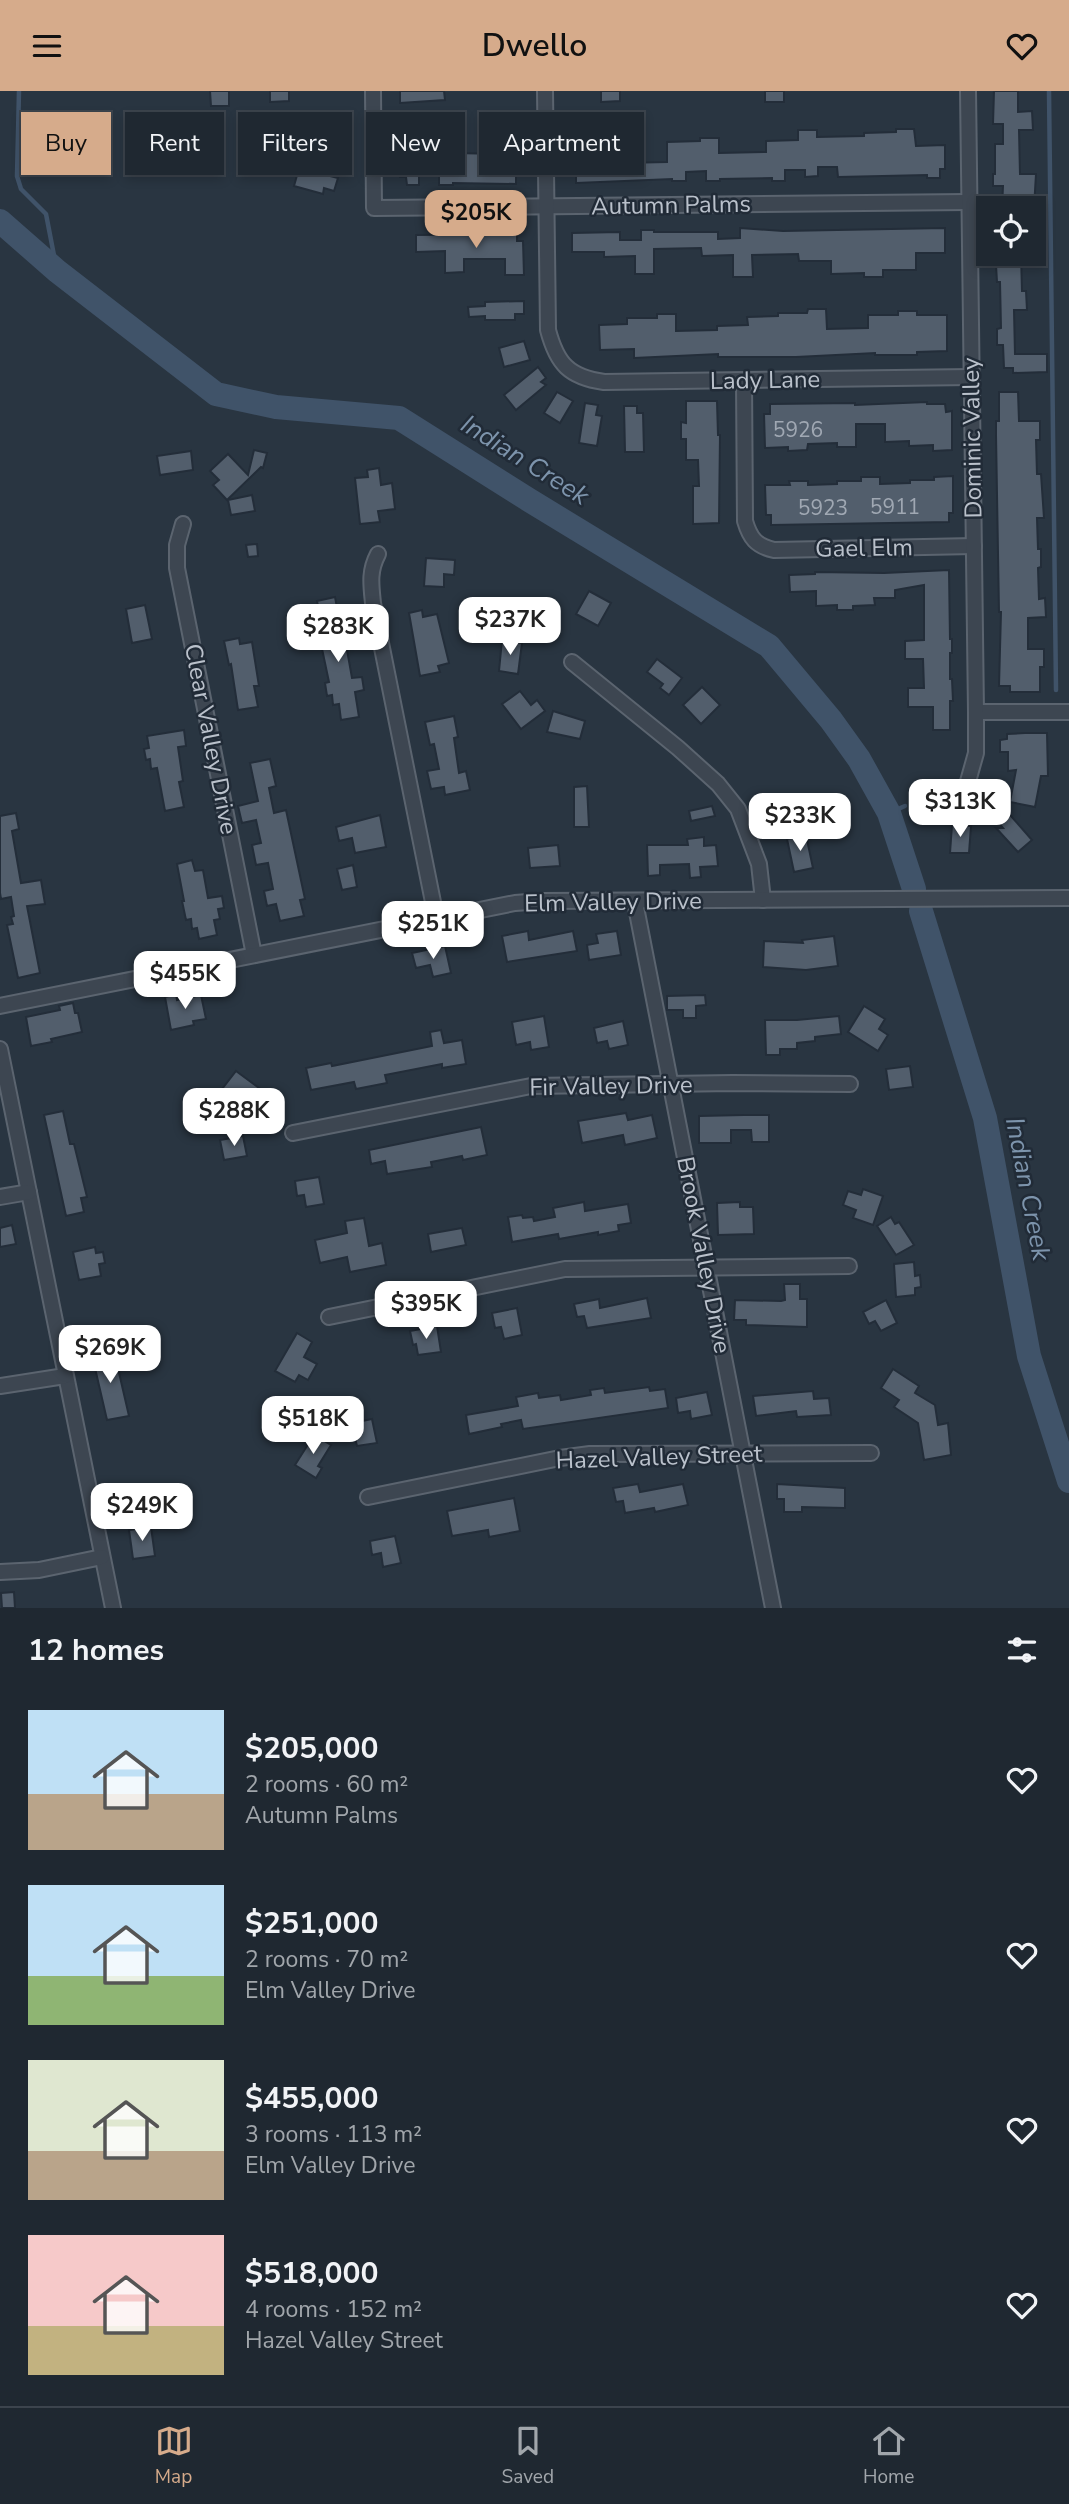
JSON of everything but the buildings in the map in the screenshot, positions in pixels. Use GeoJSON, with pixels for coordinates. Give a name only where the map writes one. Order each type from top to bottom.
{"type":"FeatureCollection","features":[{"type":"Feature","properties":{"kind":"street","name":"Autumn Palms"},"geometry":{"type":"LineString","coordinates":[[373,91],[374,208],[968,202]]}},
{"type":"Feature","properties":{"kind":"street"},"geometry":{"type":"LineString","coordinates":[[545,91],[547,206]]}},
{"type":"Feature","properties":{"kind":"street","name":"Dominic Valley"},"geometry":{"type":"LineString","coordinates":[[967,785],[975,753],[976,712],[968,91]]}},
{"type":"Feature","properties":{"kind":"street","name":"Lady Lane"},"geometry":{"type":"LineString","coordinates":[[547,206],[548,330],[554,354],[578,375],[604,382],[971,377]]}},
{"type":"Feature","properties":{"kind":"street","name":"Gael Elm"},"geometry":{"type":"LineString","coordinates":[[744,380],[745,521],[755,543],[774,550],[974,546]]}},
{"type":"Feature","properties":{"kind":"street","name":"Clear Valley Drive"},"geometry":{"type":"LineString","coordinates":[[183,524],[177,545],[177,568],[254,955]]}},
{"type":"Feature","properties":{"kind":"street"},"geometry":{"type":"LineString","coordinates":[[378,554],[370,578],[373,603],[436,918]]}},
{"type":"Feature","properties":{"kind":"street"},"geometry":{"type":"LineString","coordinates":[[572,662],[718,784],[738,809],[756,854],[763,900]]}},
{"type":"Feature","properties":{"kind":"street"},"geometry":{"type":"LineString","coordinates":[[976,712],[1069,712]]}},
{"type":"Feature","properties":{"kind":"street","name":"Elm Valley Drive"},"geometry":{"type":"LineString","coordinates":[[0,1006],[515,903],[1069,898]]}},
{"type":"Feature","properties":{"kind":"street","name":"Brook Valley Drive"},"geometry":{"type":"LineString","coordinates":[[635,901],[773,1608]]}},
{"type":"Feature","properties":{"kind":"street"},"geometry":{"type":"LineString","coordinates":[[0,1049],[113,1608]]}},
{"type":"Feature","properties":{"kind":"street","name":"Fir Valley Drive"},"geometry":{"type":"LineString","coordinates":[[293,1133],[531,1086],[850,1084]]}},
{"type":"Feature","properties":{"kind":"street"},"geometry":{"type":"LineString","coordinates":[[0,1197],[29,1192]]}},
{"type":"Feature","properties":{"kind":"street"},"geometry":{"type":"LineString","coordinates":[[329,1317],[565,1269],[849,1266]]}},
{"type":"Feature","properties":{"kind":"street"},"geometry":{"type":"LineString","coordinates":[[0,1386],[65,1375]]}},
{"type":"Feature","properties":{"kind":"street","name":"Hazel Valley Street"},"geometry":{"type":"LineString","coordinates":[[368,1497],[590,1454],[870,1453]]}},
{"type":"Feature","properties":{"kind":"street"},"geometry":{"type":"LineString","coordinates":[[0,1572],[29,1571],[102,1557]]}},
{"type":"Feature","properties":{"kind":"waterway"},"geometry":{"type":"LineString","coordinates":[[19,91],[17,176],[21,189],[46,214],[57,271]]}},
{"type":"Feature","properties":{"kind":"waterway"},"geometry":{"type":"LineString","coordinates":[[1049,91],[1056,690]]}},
{"type":"Feature","properties":{"kind":"waterway","name":"Indian Creek"},"geometry":{"type":"LineString","coordinates":[[0,221],[57,271],[216,394],[276,407],[399,418],[769,646],[831,720],[859,759],[889,813],[914,889]]}},
{"type":"Feature","properties":{"kind":"waterway"},"geometry":{"type":"LineString","coordinates":[[889,813],[905,806]]}},
{"type":"Feature","properties":{"kind":"waterway","name":"Indian Creek"},"geometry":{"type":"LineString","coordinates":[[921,911],[985,1118],[1029,1356],[1069,1481]]}}]}
